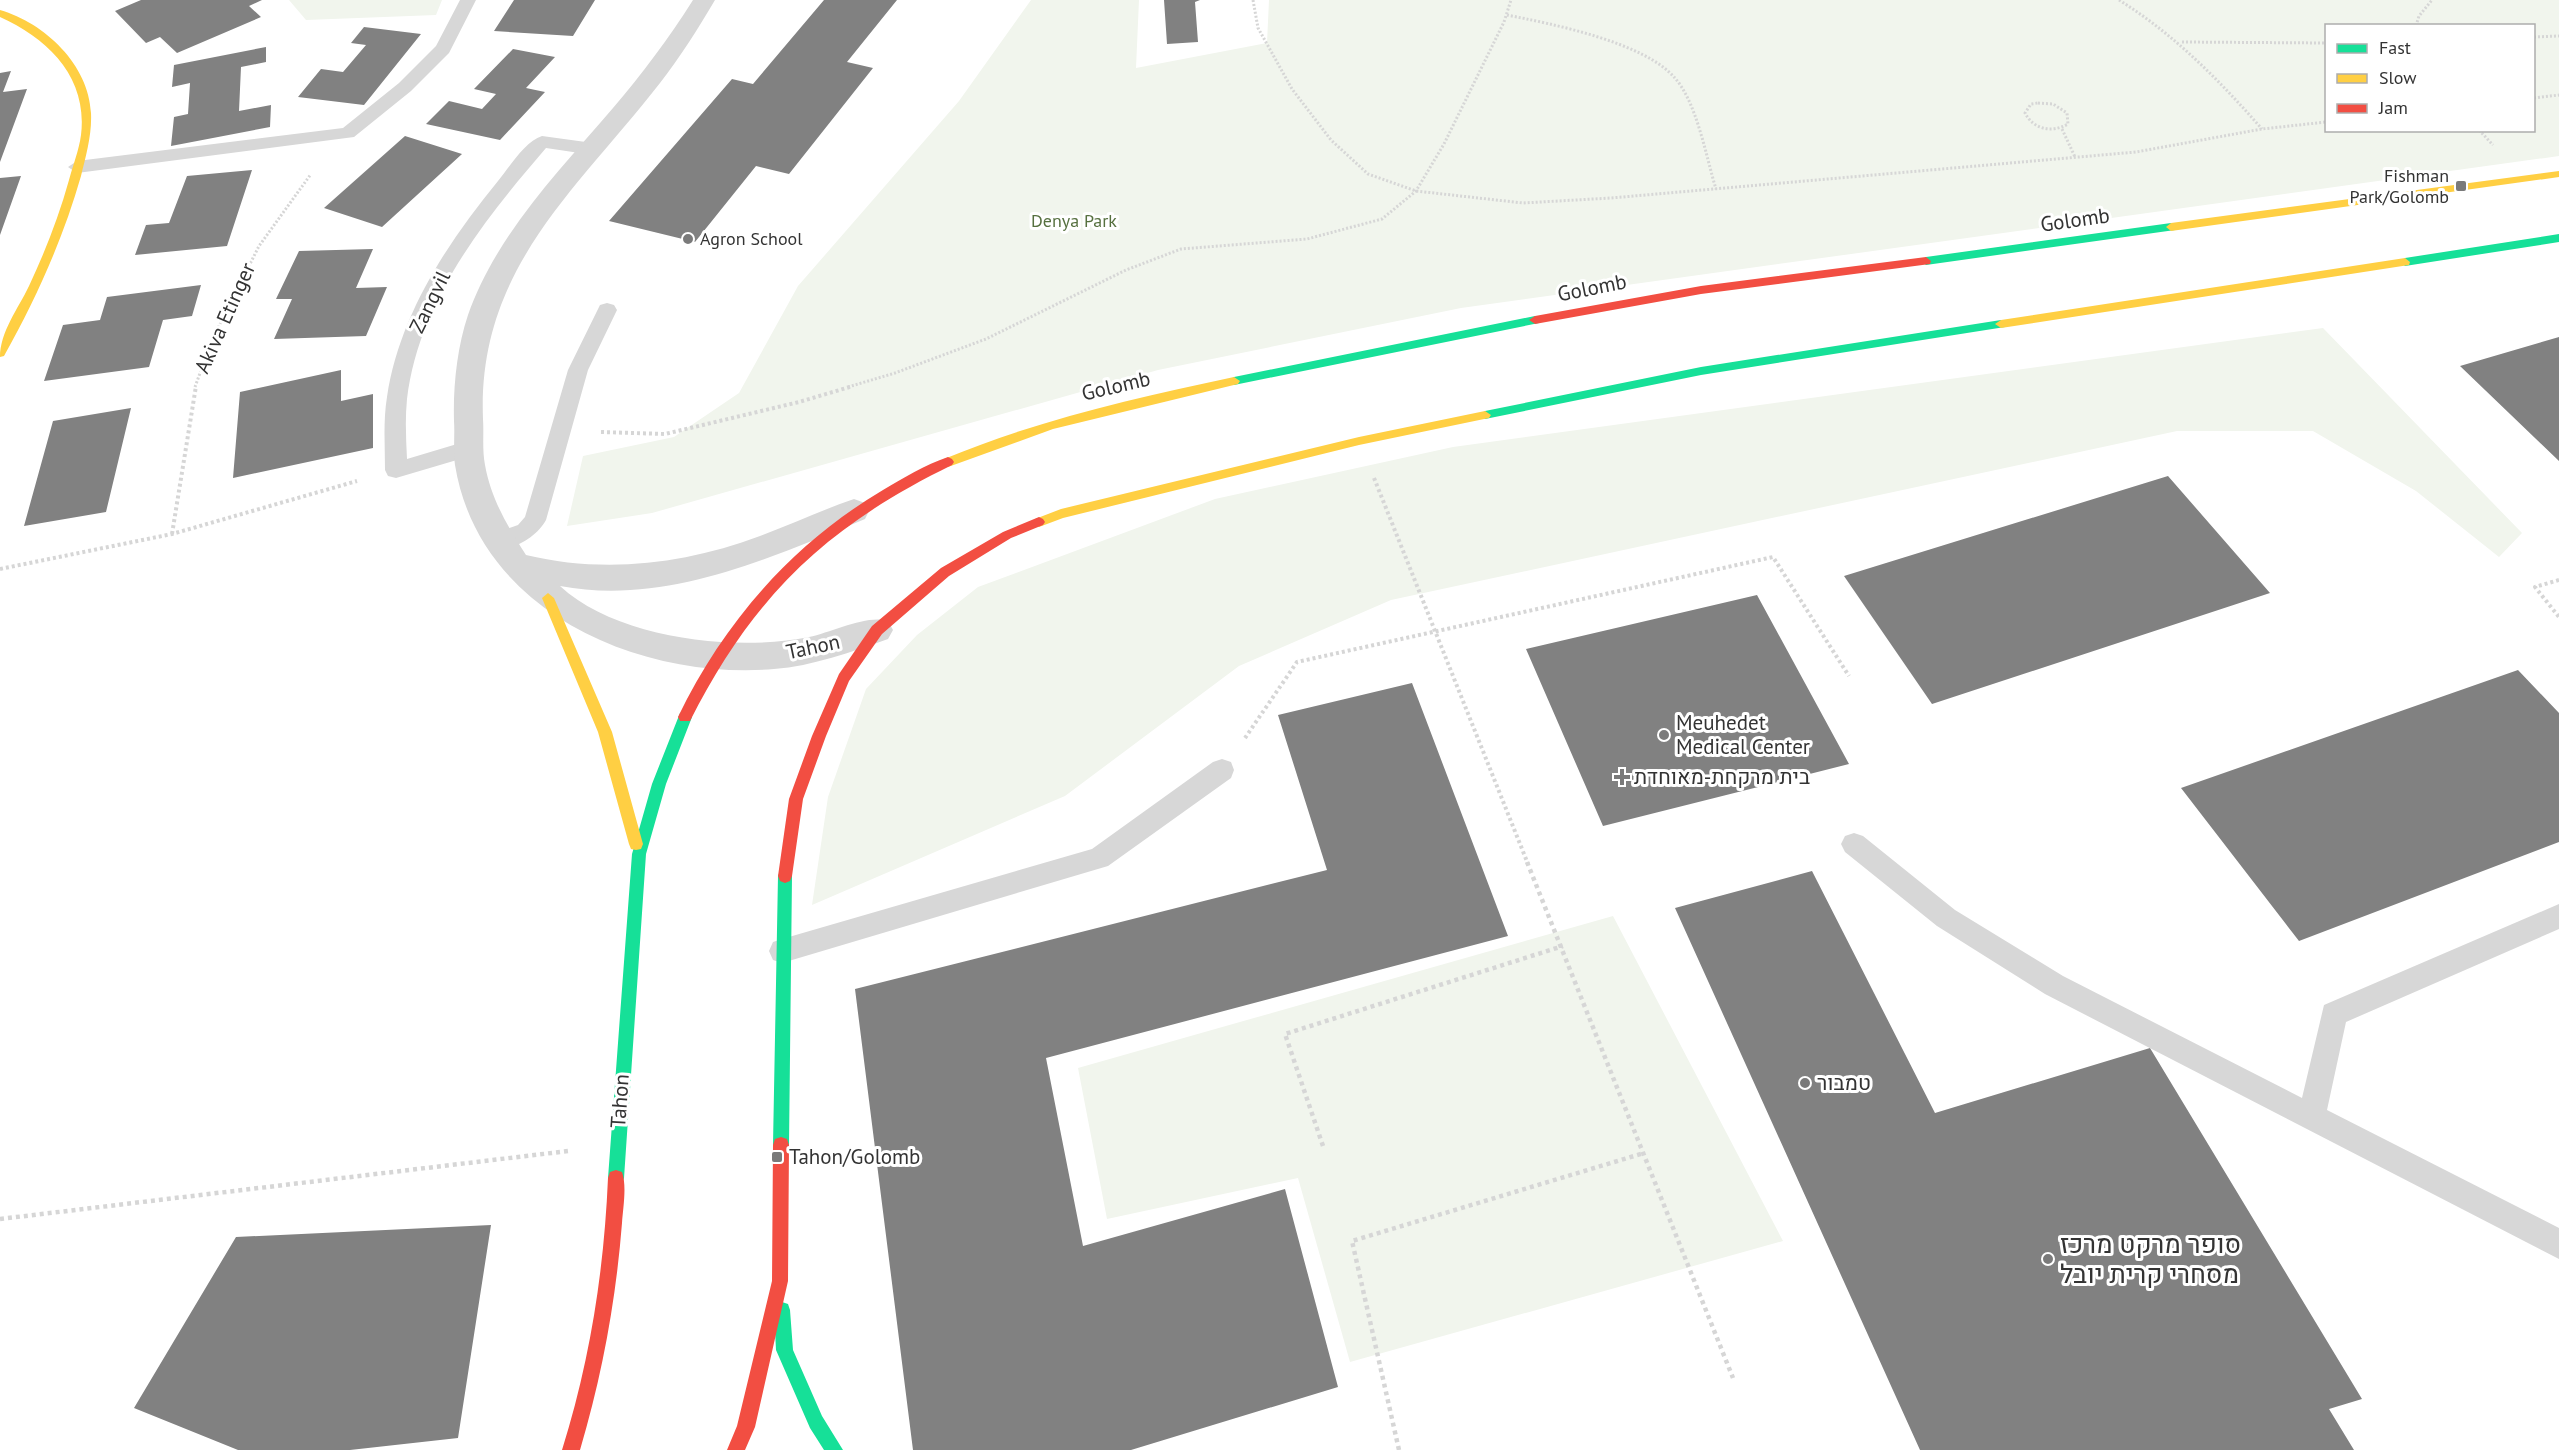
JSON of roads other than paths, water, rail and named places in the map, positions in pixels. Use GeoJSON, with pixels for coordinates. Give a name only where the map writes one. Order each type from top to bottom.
{"type":"FeatureCollection","features":[{"type":"Feature","properties":{"kind":"main road"},"geometry":{"type":"LineString","coordinates":[[0,13],[48,37],[71,63],[81,88],[86,129],[55,245],[0,353]]}},
{"type":"Feature","properties":{"kind":"main road","name":"Golomb"},"geometry":{"type":"LineString","coordinates":[[718,655],[774,586],[809,551],[864,507],[926,471],[960,456],[1083,415],[1242,379],[1656,297],[2559,174]]}},
{"type":"Feature","properties":{"kind":"main road"},"geometry":{"type":"LineString","coordinates":[[877,630],[945,572],[1006,535],[1061,514],[1359,441],[1701,371],[2559,238]]}},
{"type":"Feature","properties":{"kind":"main road"},"geometry":{"type":"LineString","coordinates":[[548,598],[605,732],[639,854]]}},
{"type":"Feature","properties":{"kind":"main road","name":"Tahon"},"geometry":{"type":"LineString","coordinates":[[736,1450],[748,1417],[780,1281],[782,951],[785,876],[796,799],[819,736],[844,678],[877,630]]}},
{"type":"Feature","properties":{"kind":"main road","name":"Tahon"},"geometry":{"type":"LineString","coordinates":[[572,1450],[586,1405],[615,1239],[617,1146],[639,854],[647,809],[668,752],[718,655]]}},
{"type":"Feature","properties":{"kind":"main road"},"geometry":{"type":"LineString","coordinates":[[780,1281],[785,1350],[816,1422],[834,1450]]}},
{"type":"Feature","properties":{"kind":"street"},"geometry":{"type":"LineString","coordinates":[[704,0],[689,28],[652,78],[510,252],[484,307],[471,367],[467,449],[480,502],[498,542],[548,598],[606,631],[671,650],[718,655]]}},
{"type":"Feature","properties":{"kind":"street"},"geometry":{"type":"LineString","coordinates":[[519,566],[569,577],[616,580],[659,575],[747,555],[864,507]]}},
{"type":"Feature","properties":{"kind":"street","name":"Tahon"},"geometry":{"type":"LineString","coordinates":[[718,655],[771,656],[816,650],[877,630]]}},
{"type":"Feature","properties":{"kind":"lane"},"geometry":{"type":"LineString","coordinates":[[77,167],[348,134],[405,87],[443,49],[468,0]]}},
{"type":"Feature","properties":{"kind":"lane","name":"Zangvil"},"geometry":{"type":"LineString","coordinates":[[467,449],[396,470],[397,396],[416,323],[454,254],[511,177],[542,142],[593,149]]}},
{"type":"Feature","properties":{"kind":"lane"},"geometry":{"type":"LineString","coordinates":[[498,542],[526,531],[535,520],[558,431],[578,370],[607,310]]}},
{"type":"Feature","properties":{"kind":"lane"},"geometry":{"type":"LineString","coordinates":[[782,951],[1099,858],[1222,770]]}},
{"type":"Feature","properties":{"kind":"lane"},"geometry":{"type":"LineString","coordinates":[[1854,844],[1946,918],[2054,985],[2559,1244]]}},
{"type":"Feature","properties":{"kind":"lane"},"geometry":{"type":"LineString","coordinates":[[2312,1116],[2334,1014],[2559,916]]}},
{"type":"Feature","properties":{"kind":"place","name":"Fishman Park/Golomb"},"geometry":{"type":"Point","coordinates":[2461,186]}},
{"type":"Feature","properties":{"kind":"place","name":"Agron School"},"geometry":{"type":"Point","coordinates":[688,239]}},
{"type":"Feature","properties":{"kind":"place","name":"Meuhedet Medical Center"},"geometry":{"type":"Point","coordinates":[1664,735]}},
{"type":"Feature","properties":{"kind":"place","name":"בית מרקחת-מאוחדת"},"geometry":{"type":"Point","coordinates":[1622,777]}},
{"type":"Feature","properties":{"kind":"place","name":"טמבור"},"geometry":{"type":"Point","coordinates":[1805,1083]}},
{"type":"Feature","properties":{"kind":"place","name":"Tahon/Golomb"},"geometry":{"type":"Point","coordinates":[777,1157]}},
{"type":"Feature","properties":{"kind":"place","name":"סופר מרקט מרכז מסחרי קרית יובל"},"geometry":{"type":"Point","coordinates":[2048,1259]}},
{"type":"Feature","properties":{"kind":"park label","name":"Denya Park"},"geometry":{"type":"Point","coordinates":[1074,221]}}]}
